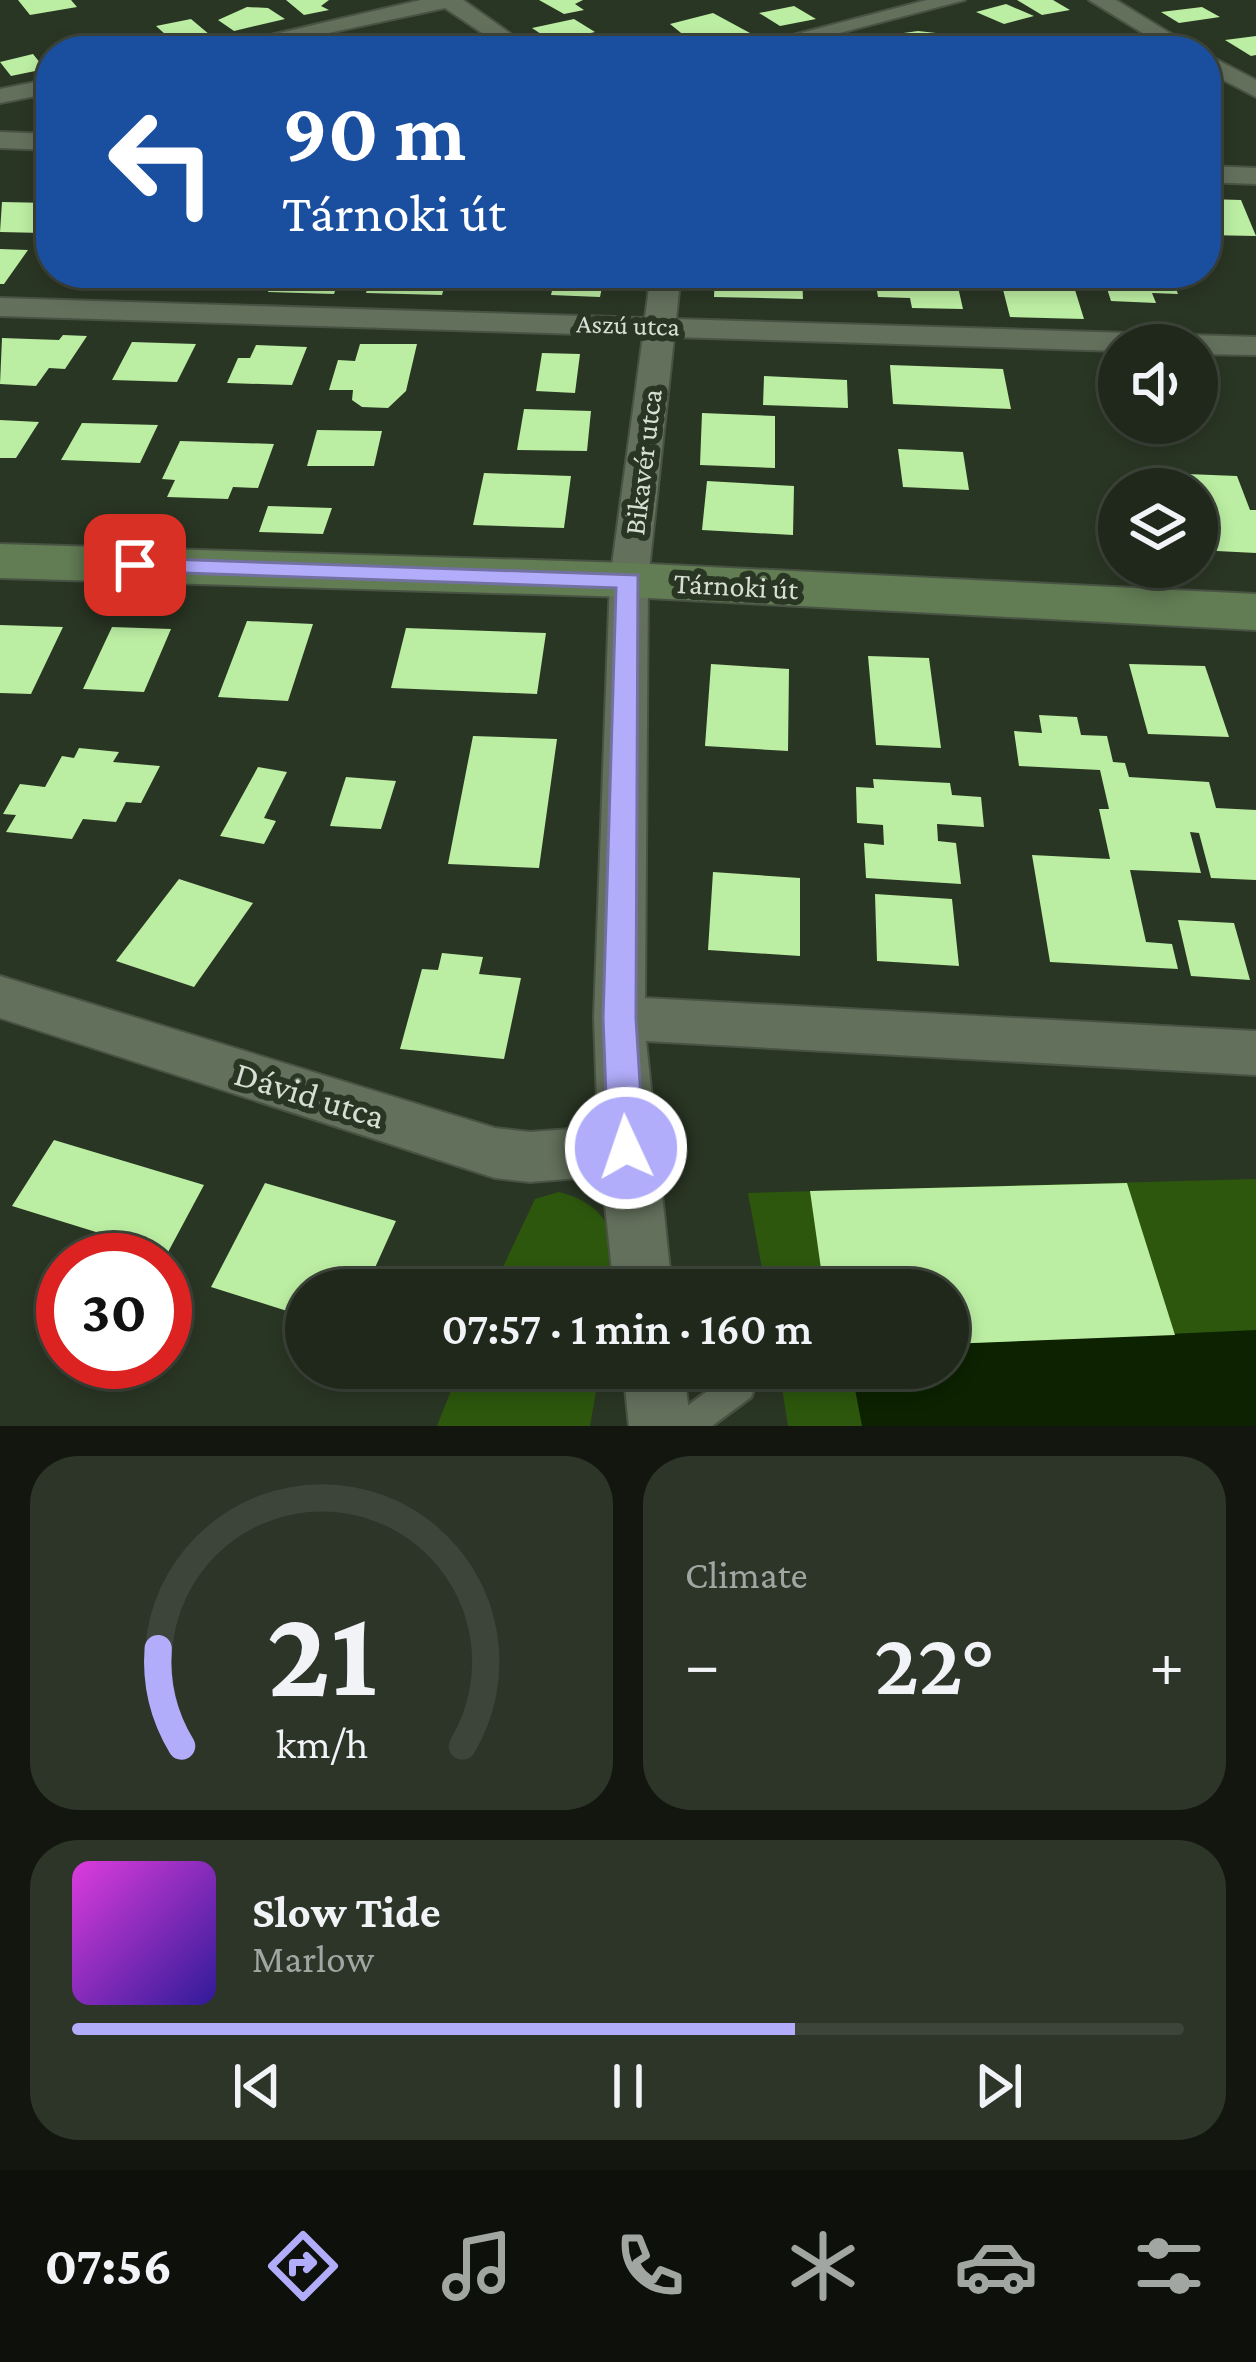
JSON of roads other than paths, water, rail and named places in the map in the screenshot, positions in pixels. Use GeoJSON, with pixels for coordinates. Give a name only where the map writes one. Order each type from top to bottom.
{"type":"FeatureCollection","features":[{"type":"Feature","properties":{"kind":"street"},"geometry":{"type":"LineString","coordinates":[[282,36],[449,0],[502,36]]}},
{"type":"Feature","properties":{"kind":"street"},"geometry":{"type":"LineString","coordinates":[[807,36],[954,0]]}},
{"type":"Feature","properties":{"kind":"street"},"geometry":{"type":"LineString","coordinates":[[1100,0],[1162,36]]}},
{"type":"Feature","properties":{"kind":"street"},"geometry":{"type":"LineString","coordinates":[[845,27],[857,36]]}},
{"type":"Feature","properties":{"kind":"street"},"geometry":{"type":"LineString","coordinates":[[1244,74],[1256,90]]}},
{"type":"Feature","properties":{"kind":"street"},"geometry":{"type":"LineString","coordinates":[[0,96],[36,89]]}},
{"type":"Feature","properties":{"kind":"street"},"geometry":{"type":"LineString","coordinates":[[0,140],[36,141]]}},
{"type":"Feature","properties":{"kind":"street"},"geometry":{"type":"LineString","coordinates":[[1221,175],[1256,176]]}},
{"type":"Feature","properties":{"kind":"street","name":"Bikavér utca"},"geometry":{"type":"LineString","coordinates":[[640,1269],[626,1148],[619,1018],[629,580],[664,288]]}},
{"type":"Feature","properties":{"kind":"street","name":"Aszú utca"},"geometry":{"type":"LineString","coordinates":[[0,307],[1256,346]]}},
{"type":"Feature","properties":{"kind":"street","name":"Tárnoki út"},"geometry":{"type":"LineString","coordinates":[[0,561],[629,580],[1256,612]]}},
{"type":"Feature","properties":{"kind":"street","name":"Dávid utca"},"geometry":{"type":"LineString","coordinates":[[0,997],[495,1153],[530,1157],[626,1148]]}},
{"type":"Feature","properties":{"kind":"street"},"geometry":{"type":"LineString","coordinates":[[619,1018],[1256,1053]]}},
{"type":"Feature","properties":{"kind":"street"},"geometry":{"type":"LineString","coordinates":[[656,1389],[660,1426]]}},
{"type":"Feature","properties":{"kind":"lane"},"geometry":{"type":"LineString","coordinates":[[686,1426],[736,1389]]}}]}
